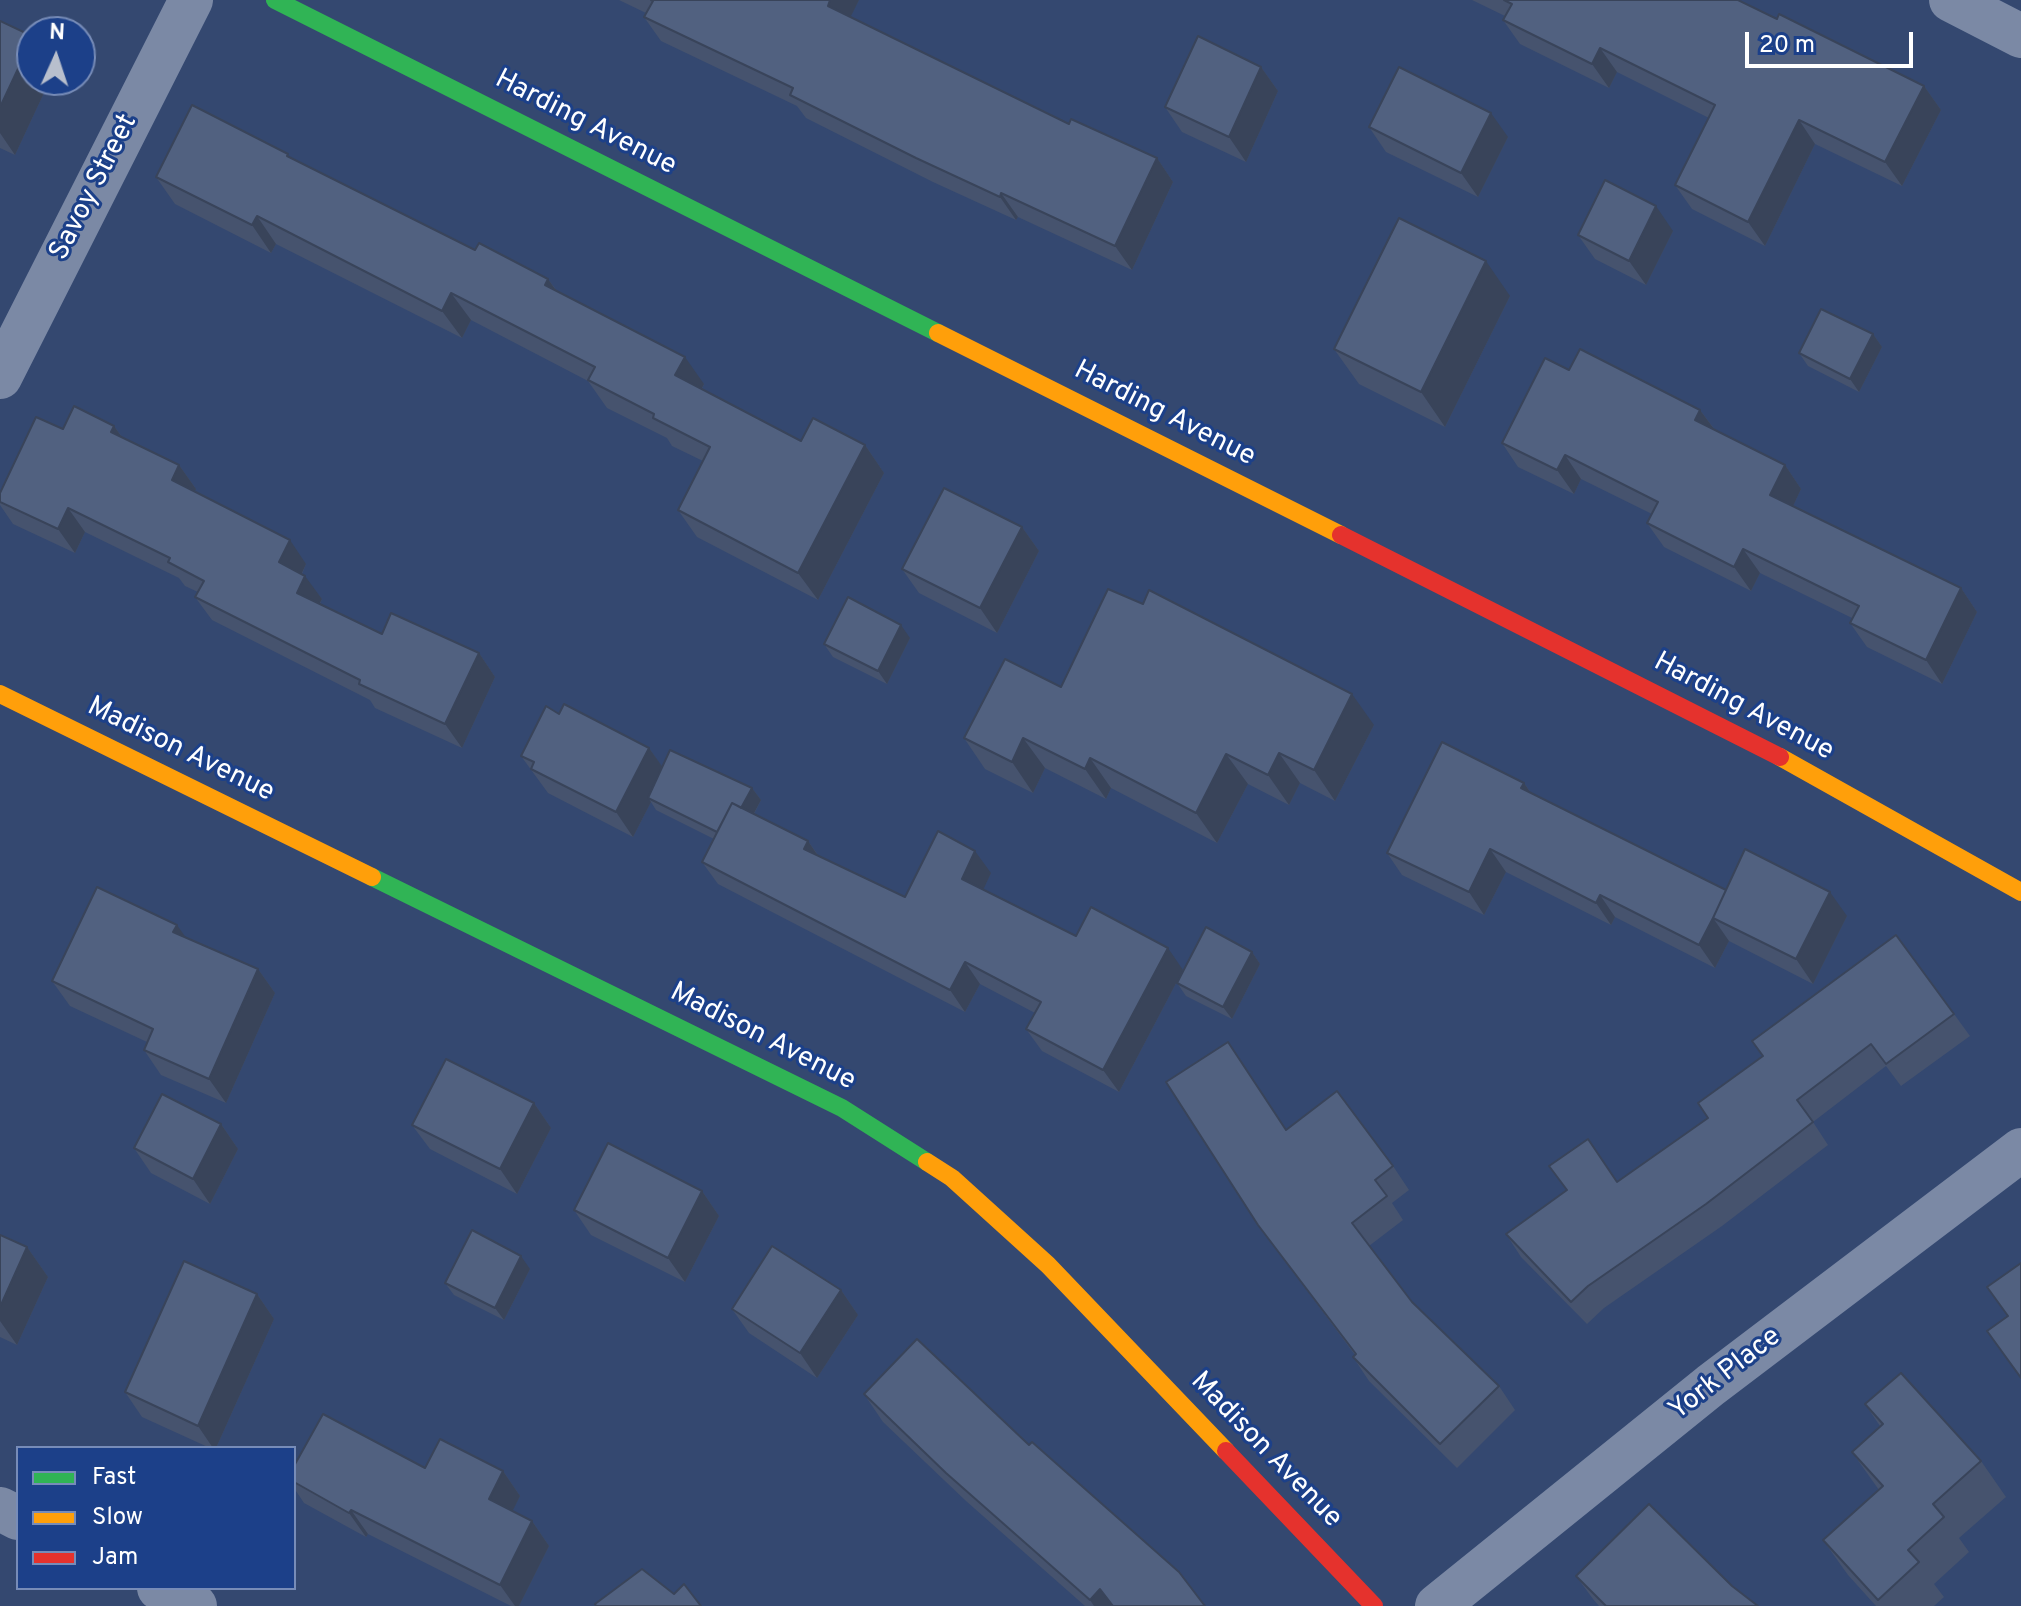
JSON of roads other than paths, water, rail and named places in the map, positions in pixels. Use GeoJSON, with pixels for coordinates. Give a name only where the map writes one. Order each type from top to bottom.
{"type":"FeatureCollection","features":[{"type":"Feature","properties":{"kind":"street","name":"Savoy Street"},"geometry":{"type":"LineString","coordinates":[[0,377],[191,0]]}},
{"type":"Feature","properties":{"kind":"street","name":"Harding Avenue"},"geometry":{"type":"LineString","coordinates":[[275,0],[1747,739],[2021,892]]}},
{"type":"Feature","properties":{"kind":"street"},"geometry":{"type":"LineString","coordinates":[[1951,0],[2021,36]]}},
{"type":"Feature","properties":{"kind":"street","name":"Madison Avenue"},"geometry":{"type":"LineString","coordinates":[[0,694],[842,1108],[952,1178],[1048,1265],[1374,1606]]}},
{"type":"Feature","properties":{"kind":"street","name":"York Place"},"geometry":{"type":"LineString","coordinates":[[1437,1606],[1711,1385],[2021,1150]]}},
{"type":"Feature","properties":{"kind":"street"},"geometry":{"type":"LineString","coordinates":[[163,1590],[195,1606]]}}]}
